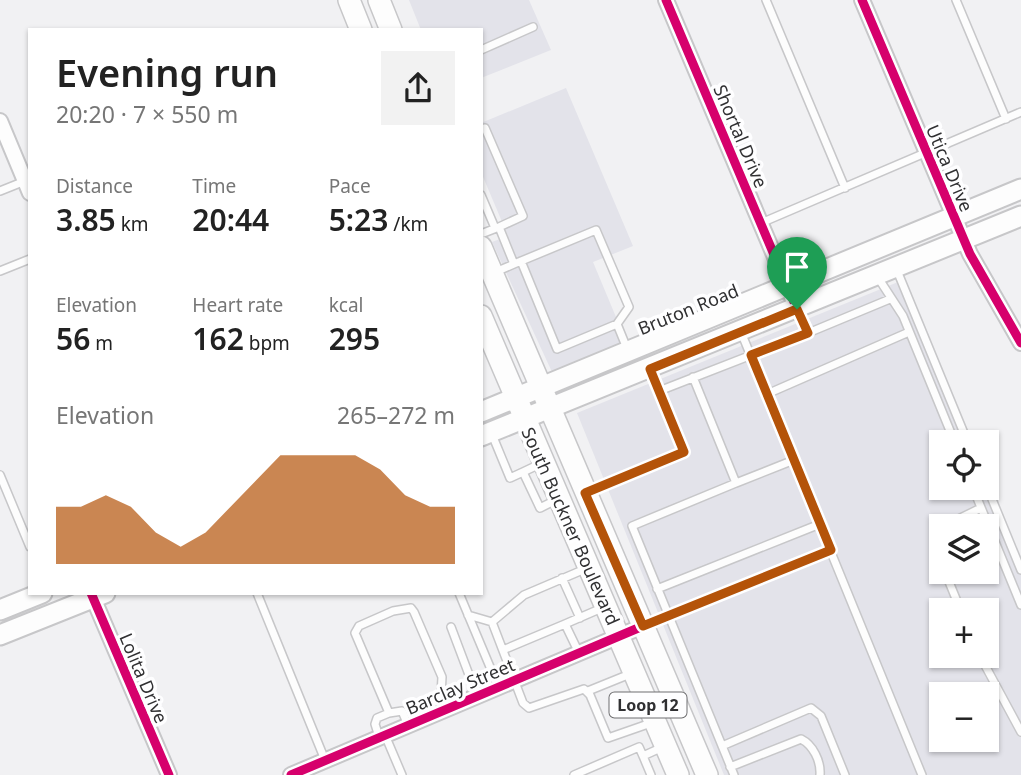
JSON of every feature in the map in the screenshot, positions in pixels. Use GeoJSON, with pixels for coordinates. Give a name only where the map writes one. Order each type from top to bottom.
{"type":"FeatureCollection","features":[{"type":"Feature","properties":{"kind":"main road"},"geometry":{"type":"LineString","coordinates":[[349,0],[360,28]]}},
{"type":"Feature","properties":{"kind":"main road"},"geometry":{"type":"LineString","coordinates":[[381,1],[390,28]]}},
{"type":"Feature","properties":{"kind":"main road","name":"Bruton Road"},"geometry":{"type":"LineString","coordinates":[[483,411],[1021,188]]}},
{"type":"Feature","properties":{"kind":"main road"},"geometry":{"type":"LineString","coordinates":[[486,434],[1021,216]]}},
{"type":"Feature","properties":{"kind":"main road","name":"South Buckner Boulevard"},"geometry":{"type":"LineString","coordinates":[[483,251],[707,775]]}},
{"type":"Feature","properties":{"kind":"main road","name":"South Buckner Boulevard"},"geometry":{"type":"LineString","coordinates":[[483,321],[678,775]]}},
{"type":"Feature","properties":{"kind":"main road"},"geometry":{"type":"LineString","coordinates":[[0,610],[36,595]]}},
{"type":"Feature","properties":{"kind":"main road"},"geometry":{"type":"LineString","coordinates":[[0,635],[97,595]]}},
{"type":"Feature","properties":{"kind":"street","name":"Shortal Drive"},"geometry":{"type":"LineString","coordinates":[[666,0],[797,309]]}},
{"type":"Feature","properties":{"kind":"street","name":"Utica Drive"},"geometry":{"type":"LineString","coordinates":[[862,0],[964,239],[1021,342]]}},
{"type":"Feature","properties":{"kind":"street"},"geometry":{"type":"LineString","coordinates":[[0,121],[4,142],[27,187]]}},
{"type":"Feature","properties":{"kind":"street","name":"Lolita Drive"},"geometry":{"type":"LineString","coordinates":[[97,595],[169,775]]}},
{"type":"Feature","properties":{"kind":"street","name":"Barclay Street"},"geometry":{"type":"LineString","coordinates":[[290,775],[643,626]]}},
{"type":"Feature","properties":{"kind":"lane"},"geometry":{"type":"LineString","coordinates":[[766,0],[845,188]]}},
{"type":"Feature","properties":{"kind":"lane"},"geometry":{"type":"LineString","coordinates":[[956,0],[1006,119]]}},
{"type":"Feature","properties":{"kind":"lane"},"geometry":{"type":"LineString","coordinates":[[483,49],[533,27]]}},
{"type":"Feature","properties":{"kind":"lane"},"geometry":{"type":"LineString","coordinates":[[761,223],[1021,112]]}},
{"type":"Feature","properties":{"kind":"lane"},"geometry":{"type":"LineString","coordinates":[[483,128],[523,216],[483,233]]}},
{"type":"Feature","properties":{"kind":"lane"},"geometry":{"type":"LineString","coordinates":[[0,191],[27,187]]}},
{"type":"Feature","properties":{"kind":"lane"},"geometry":{"type":"LineString","coordinates":[[483,199],[518,263],[557,349],[617,324],[629,307],[596,230],[518,263],[493,273]]}},
{"type":"Feature","properties":{"kind":"lane"},"geometry":{"type":"LineString","coordinates":[[0,271],[28,259]]}},
{"type":"Feature","properties":{"kind":"lane"},"geometry":{"type":"LineString","coordinates":[[896,268],[963,430]]}},
{"type":"Feature","properties":{"kind":"lane"},"geometry":{"type":"LineString","coordinates":[[877,276],[903,316],[950,430]]}},
{"type":"Feature","properties":{"kind":"lane"},"geometry":{"type":"LineString","coordinates":[[659,391],[890,299]]}},
{"type":"Feature","properties":{"kind":"lane"},"geometry":{"type":"LineString","coordinates":[[797,309],[808,333]]}},
{"type":"Feature","properties":{"kind":"lane"},"geometry":{"type":"LineString","coordinates":[[617,324],[628,351]]}},
{"type":"Feature","properties":{"kind":"lane"},"geometry":{"type":"LineString","coordinates":[[741,332],[921,775]]}},
{"type":"Feature","properties":{"kind":"lane"},"geometry":{"type":"LineString","coordinates":[[767,394],[909,332]]}},
{"type":"Feature","properties":{"kind":"lane"},"geometry":{"type":"LineString","coordinates":[[585,493],[684,452],[650,369]]}},
{"type":"Feature","properties":{"kind":"lane"},"geometry":{"type":"LineString","coordinates":[[693,377],[736,483]]}},
{"type":"Feature","properties":{"kind":"lane"},"geometry":{"type":"LineString","coordinates":[[486,434],[510,478],[543,463]]}},
{"type":"Feature","properties":{"kind":"lane"},"geometry":{"type":"LineString","coordinates":[[734,775],[632,526],[794,460]]}},
{"type":"Feature","properties":{"kind":"lane"},"geometry":{"type":"LineString","coordinates":[[523,472],[540,508],[559,499]]}},
{"type":"Feature","properties":{"kind":"lane"},"geometry":{"type":"LineString","coordinates":[[0,475],[28,542]]}},
{"type":"Feature","properties":{"kind":"lane"},"geometry":{"type":"LineString","coordinates":[[978,500],[1021,606]]}},
{"type":"Feature","properties":{"kind":"lane"},"geometry":{"type":"LineString","coordinates":[[992,500],[1021,570]]}},
{"type":"Feature","properties":{"kind":"lane"},"geometry":{"type":"LineString","coordinates":[[969,514],[981,508]]}},
{"type":"Feature","properties":{"kind":"lane"},"geometry":{"type":"LineString","coordinates":[[657,589],[820,524]]}},
{"type":"Feature","properties":{"kind":"lane"},"geometry":{"type":"LineString","coordinates":[[643,626],[831,550]]}},
{"type":"Feature","properties":{"kind":"lane"},"geometry":{"type":"LineString","coordinates":[[492,622],[524,595],[589,567]]}},
{"type":"Feature","properties":{"kind":"lane"},"geometry":{"type":"LineString","coordinates":[[562,578],[580,618]]}},
{"type":"Feature","properties":{"kind":"lane"},"geometry":{"type":"LineString","coordinates":[[258,595],[326,760]]}},
{"type":"Feature","properties":{"kind":"lane"},"geometry":{"type":"LineString","coordinates":[[460,595],[498,686]]}},
{"type":"Feature","properties":{"kind":"lane"},"geometry":{"type":"LineString","coordinates":[[503,650],[606,606]]}},
{"type":"Feature","properties":{"kind":"lane"},"geometry":{"type":"LineString","coordinates":[[389,713],[356,628],[393,611],[411,608],[442,677],[441,695],[446,709]]}},
{"type":"Feature","properties":{"kind":"lane"},"geometry":{"type":"LineString","coordinates":[[468,615],[492,622]]}},
{"type":"Feature","properties":{"kind":"lane"},"geometry":{"type":"LineString","coordinates":[[492,622],[523,703],[529,708],[577,689],[588,691],[634,672]]}},
{"type":"Feature","properties":{"kind":"lane"},"geometry":{"type":"LineString","coordinates":[[565,624],[579,653]]}},
{"type":"Feature","properties":{"kind":"lane"},"geometry":{"type":"LineString","coordinates":[[451,627],[477,696]]}},
{"type":"Feature","properties":{"kind":"lane"},"geometry":{"type":"LineString","coordinates":[[986,668],[1021,732]]}},
{"type":"Feature","properties":{"kind":"lane"},"geometry":{"type":"LineString","coordinates":[[588,691],[608,738],[655,721]]}},
{"type":"Feature","properties":{"kind":"lane"},"geometry":{"type":"LineString","coordinates":[[722,746],[811,708],[821,716],[845,775]]}},
{"type":"Feature","properties":{"kind":"lane"},"geometry":{"type":"LineString","coordinates":[[401,775],[375,724],[377,718],[402,711],[408,725]]}},
{"type":"Feature","properties":{"kind":"lane"},"geometry":{"type":"LineString","coordinates":[[730,766],[801,739],[809,744],[820,764],[820,775]]}},
{"type":"Feature","properties":{"kind":"lane"},"geometry":{"type":"LineString","coordinates":[[643,756],[665,746]]}},
{"type":"Feature","properties":{"kind":"lane"},"geometry":{"type":"LineString","coordinates":[[574,775],[639,747],[651,775]]}},
{"type":"Feature","properties":{"kind":"shaded area"},"geometry":{"type":"Polygon","coordinates":[[[409,0],[529,0],[551,50],[483,77],[483,28],[420,28],[409,0]]]}},
{"type":"Feature","properties":{"kind":"shaded area"},"geometry":{"type":"Polygon","coordinates":[[[566,88],[633,246],[593,262],[626,341],[552,372],[492,242],[508,236],[483,177],[483,122],[566,88]]]}},
{"type":"Feature","properties":{"kind":"shaded area"},"geometry":{"type":"Polygon","coordinates":[[[903,280],[964,430],[929,430],[929,500],[992,500],[998,514],[929,514],[929,584],[999,584],[999,517],[1021,570],[1021,775],[724,775],[577,413],[903,280]]]}},
{"type":"Feature","properties":{"kind":"cycle path"},"geometry":{"type":"LineString","coordinates":[[666,0],[797,309]]}},
{"type":"Feature","properties":{"kind":"cycle path"},"geometry":{"type":"LineString","coordinates":[[862,0],[970,254],[1021,343]]}},
{"type":"Feature","properties":{"kind":"cycle path"},"geometry":{"type":"LineString","coordinates":[[92,595],[169,775]]}},
{"type":"Feature","properties":{"kind":"cycle path"},"geometry":{"type":"LineString","coordinates":[[291,775],[643,626]]}},
{"type":"Feature","properties":{"kind":"route"},"geometry":{"type":"LineString","coordinates":[[797,309],[808,333],[751,355],[831,550],[643,626],[585,493],[684,452],[650,369],[797,309]]}}]}
